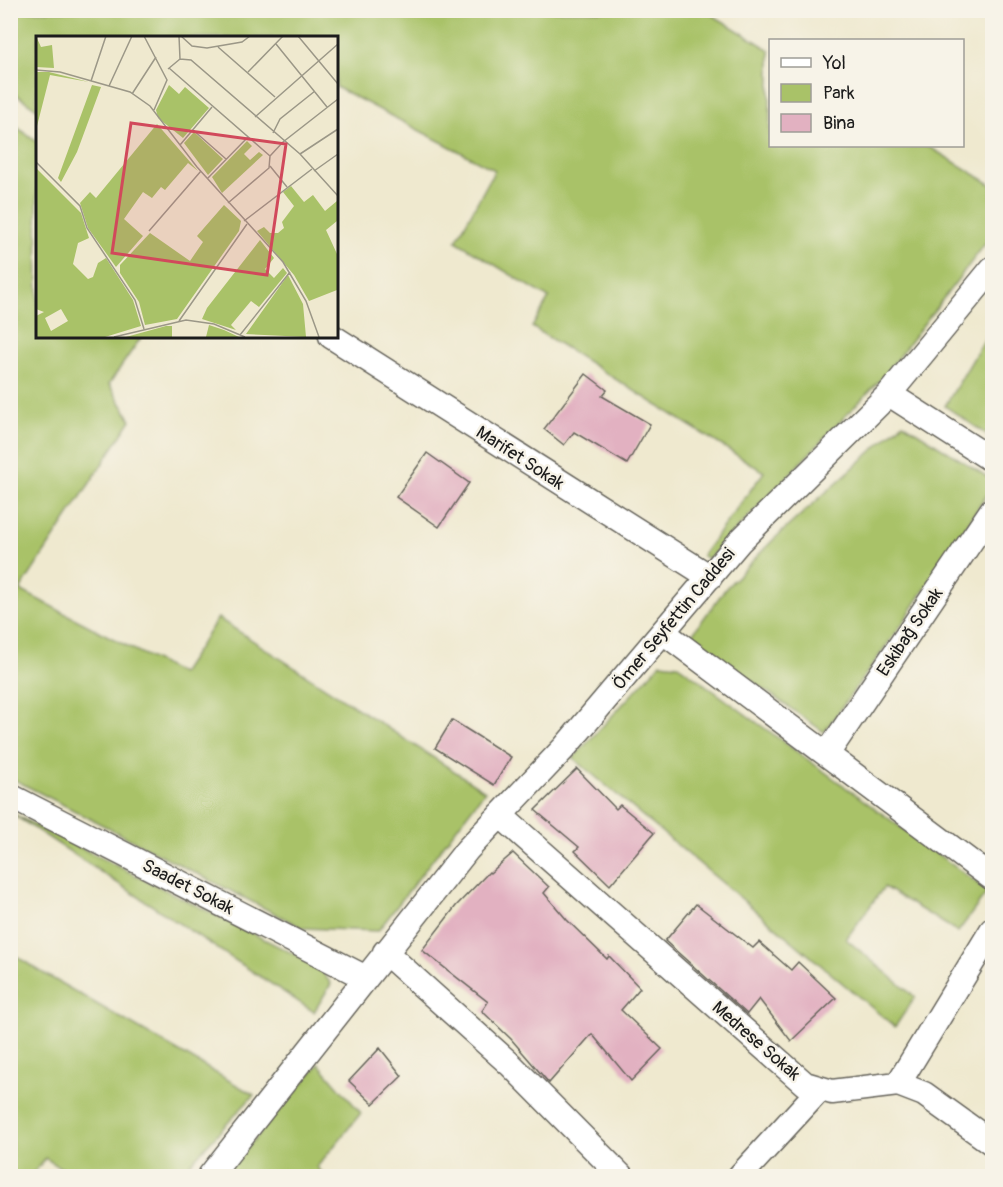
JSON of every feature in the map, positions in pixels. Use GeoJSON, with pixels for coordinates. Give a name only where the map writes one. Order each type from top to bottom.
{"type":"FeatureCollection","features":[{"type":"Feature","properties":{"kind":"street","name":"Ömer Seyfettin Caddesi"},"geometry":{"type":"LineString","coordinates":[[210,1176],[296,1070],[467,850],[565,747],[739,542],[889,394],[993,269]]}},
{"type":"Feature","properties":{"kind":"street","name":"Marifet Sokak"},"geometry":{"type":"LineString","coordinates":[[335,338],[710,577]]}},
{"type":"Feature","properties":{"kind":"street"},"geometry":{"type":"LineString","coordinates":[[889,394],[993,460]]}},
{"type":"Feature","properties":{"kind":"street","name":"Eskibağ Sokak"},"geometry":{"type":"LineString","coordinates":[[826,754],[993,510]]}},
{"type":"Feature","properties":{"kind":"street"},"geometry":{"type":"LineString","coordinates":[[663,632],[993,878]]}},
{"type":"Feature","properties":{"kind":"street","name":"Saadet Sokak"},"geometry":{"type":"LineString","coordinates":[[10,796],[366,978]]}},
{"type":"Feature","properties":{"kind":"street","name":"Medrese Sokak"},"geometry":{"type":"LineString","coordinates":[[500,815],[805,1084],[832,1092],[897,1084]]}},
{"type":"Feature","properties":{"kind":"street"},"geometry":{"type":"LineString","coordinates":[[993,930],[897,1084],[924,1094],[993,1143]]}},
{"type":"Feature","properties":{"kind":"street"},"geometry":{"type":"LineString","coordinates":[[386,952],[511,1065],[621,1176]]}},
{"type":"Feature","properties":{"kind":"street"},"geometry":{"type":"LineString","coordinates":[[740,1176],[820,1089]]}},
{"type":"Feature","properties":{"kind":"green space"},"geometry":{"type":"Polygon","coordinates":[[[11,11],[706,11],[769,49],[769,147],[930,147],[992,185],[992,235],[883,377],[708,559],[702,555],[764,472],[532,327],[549,298],[456,241],[495,170],[338,88],[338,36],[36,36],[36,108],[11,91],[11,11]]]}},
{"type":"Feature","properties":{"kind":"green space"},"geometry":{"type":"Polygon","coordinates":[[[10,122],[36,141],[36,338],[141,338],[109,384],[131,420],[20,590],[181,674],[218,618],[485,791],[378,931],[303,928],[11,778],[10,122]]]}},
{"type":"Feature","properties":{"kind":"green space"},"geometry":{"type":"Polygon","coordinates":[[[992,327],[992,438],[945,406],[992,327]]]}},
{"type":"Feature","properties":{"kind":"green space"},"geometry":{"type":"Polygon","coordinates":[[[903,423],[992,480],[992,487],[902,624],[824,732],[690,637],[726,588],[774,539],[903,423]]]}},
{"type":"Feature","properties":{"kind":"green space"},"geometry":{"type":"Polygon","coordinates":[[[661,663],[678,665],[988,891],[958,932],[884,887],[846,939],[915,997],[895,1027],[573,758],[661,663]]]}},
{"type":"Feature","properties":{"kind":"green space"},"geometry":{"type":"Polygon","coordinates":[[[11,813],[318,966],[331,984],[314,1012],[11,813]]]}},
{"type":"Feature","properties":{"kind":"green space"},"geometry":{"type":"Polygon","coordinates":[[[11,953],[254,1095],[178,1176],[74,1176],[45,1158],[32,1176],[11,1176],[11,953]]]}},
{"type":"Feature","properties":{"kind":"green space"},"geometry":{"type":"Polygon","coordinates":[[[319,1064],[361,1113],[317,1167],[325,1176],[223,1176],[319,1064]]]}},
{"type":"Feature","properties":{"kind":"building"},"geometry":{"type":"Polygon","coordinates":[[[586,374],[607,390],[602,396],[650,424],[627,464],[574,432],[564,445],[544,429],[586,374]]]}},
{"type":"Feature","properties":{"kind":"building"},"geometry":{"type":"Polygon","coordinates":[[[427,453],[469,483],[439,527],[396,497],[427,453]]]}},
{"type":"Feature","properties":{"kind":"building"},"geometry":{"type":"Polygon","coordinates":[[[452,720],[511,757],[494,785],[435,748],[452,720]]]}},
{"type":"Feature","properties":{"kind":"building"},"geometry":{"type":"Polygon","coordinates":[[[577,769],[616,809],[620,805],[654,833],[610,885],[575,851],[579,847],[535,810],[577,769]]]}},
{"type":"Feature","properties":{"kind":"building"},"geometry":{"type":"Polygon","coordinates":[[[513,853],[549,887],[544,893],[567,920],[607,959],[609,956],[640,988],[621,1010],[662,1049],[631,1081],[592,1034],[549,1083],[511,1039],[482,1011],[488,1002],[422,950],[456,906],[489,872],[513,853]]]}},
{"type":"Feature","properties":{"kind":"building"},"geometry":{"type":"Polygon","coordinates":[[[696,904],[753,948],[759,942],[791,970],[798,962],[836,998],[791,1041],[759,999],[747,1014],[665,941],[696,904]]]}},
{"type":"Feature","properties":{"kind":"building"},"geometry":{"type":"Polygon","coordinates":[[[380,1048],[402,1076],[373,1104],[349,1081],[380,1048]]]}}]}
